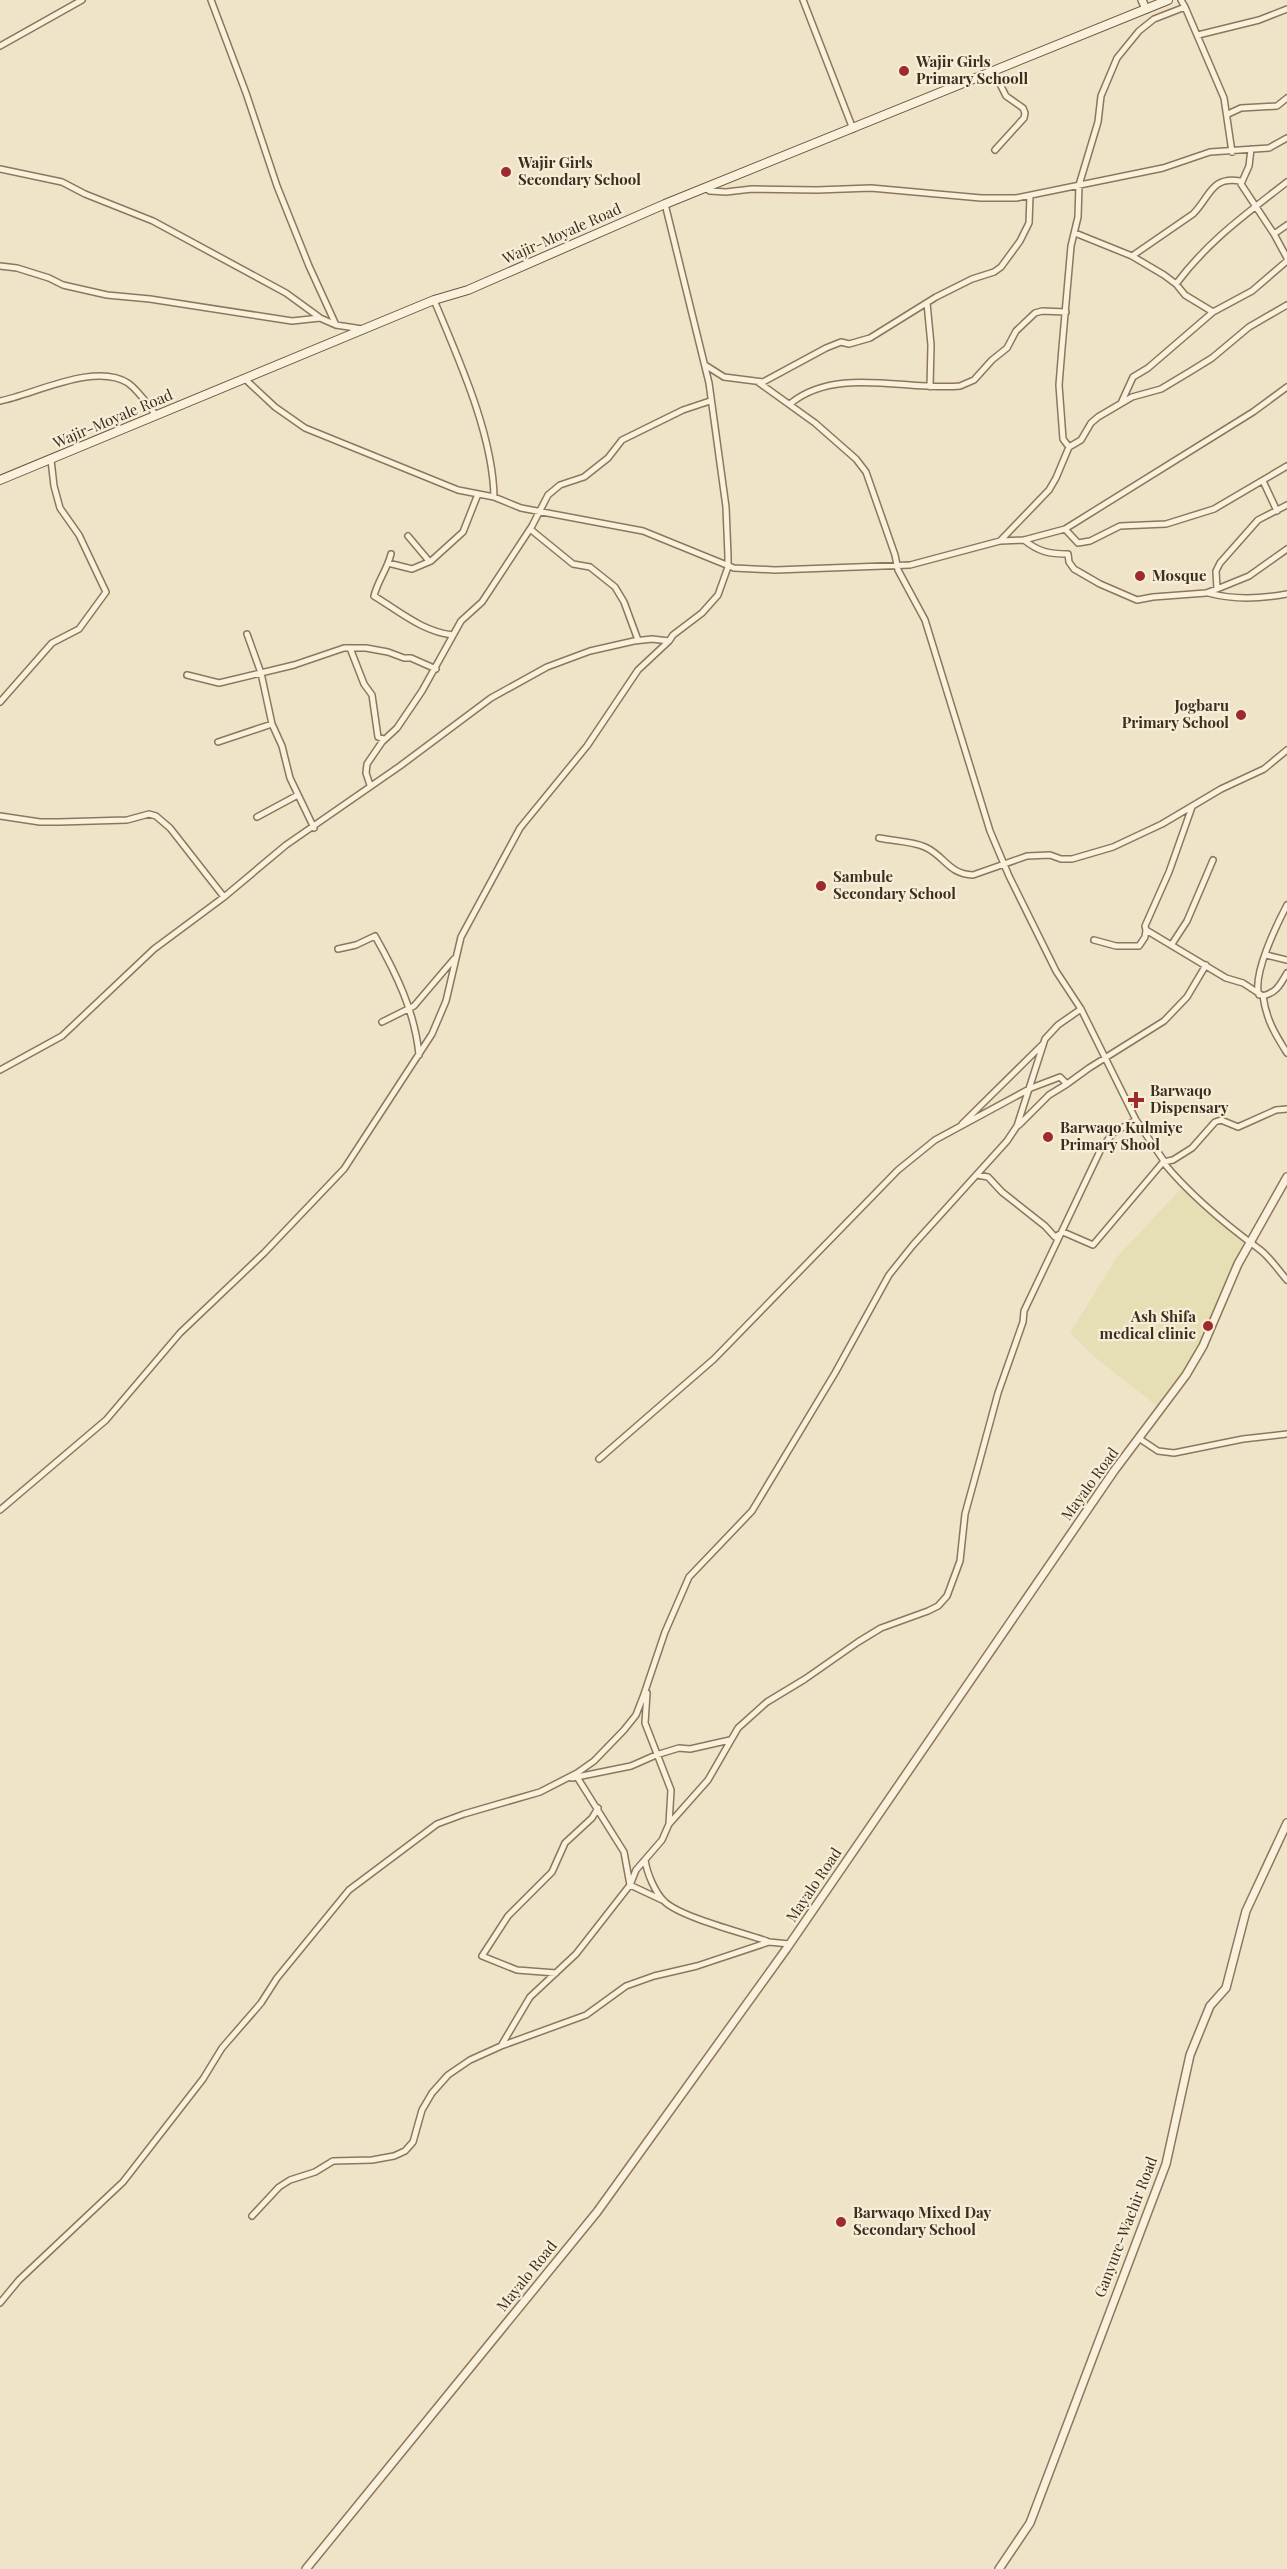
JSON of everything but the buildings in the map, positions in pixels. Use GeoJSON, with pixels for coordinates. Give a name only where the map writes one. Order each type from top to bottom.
{"type":"FeatureCollection","features":[{"type":"Feature","properties":{"kind":"main road","name":"Wajir-Moyale Road"},"geometry":{"type":"LineString","coordinates":[[0,480],[434,300],[468,290],[665,204],[1168,0]]}},
{"type":"Feature","properties":{"kind":"street"},"geometry":{"type":"LineString","coordinates":[[0,46],[82,0]]}},
{"type":"Feature","properties":{"kind":"street"},"geometry":{"type":"LineString","coordinates":[[212,0],[277,186],[309,266],[336,325]]}},
{"type":"Feature","properties":{"kind":"street"},"geometry":{"type":"LineString","coordinates":[[803,0],[853,129]]}},
{"type":"Feature","properties":{"kind":"street"},"geometry":{"type":"LineString","coordinates":[[1142,0],[1146,9]]}},
{"type":"Feature","properties":{"kind":"street"},"geometry":{"type":"LineString","coordinates":[[1181,0],[1224,98],[1232,152]]}},
{"type":"Feature","properties":{"kind":"street"},"geometry":{"type":"LineString","coordinates":[[1069,447],[1063,438],[1059,385],[1071,246],[1076,232],[1079,185],[1098,122],[1101,96],[1117,58],[1139,31],[1154,19],[1185,7]]}},
{"type":"Feature","properties":{"kind":"street"},"geometry":{"type":"LineString","coordinates":[[1198,35],[1259,20],[1287,9]]}},
{"type":"Feature","properties":{"kind":"street"},"geometry":{"type":"LineString","coordinates":[[994,72],[1006,96],[1025,110],[1024,118],[995,150]]}},
{"type":"Feature","properties":{"kind":"street"},"geometry":{"type":"LineString","coordinates":[[1228,114],[1242,108],[1277,106],[1287,98]]}},
{"type":"Feature","properties":{"kind":"street"},"geometry":{"type":"LineString","coordinates":[[705,188],[710,191],[726,192],[752,189],[871,188],[981,198],[1030,196],[1163,168],[1210,152],[1269,148],[1287,138]]}},
{"type":"Feature","properties":{"kind":"street"},"geometry":{"type":"LineString","coordinates":[[1240,181],[1249,165],[1251,149]]}},
{"type":"Feature","properties":{"kind":"street"},"geometry":{"type":"LineString","coordinates":[[0,169],[62,182],[85,194],[153,221],[286,293],[320,318],[336,325],[363,329]]}},
{"type":"Feature","properties":{"kind":"street"},"geometry":{"type":"LineString","coordinates":[[1122,402],[1134,377],[1148,368],[1213,312],[1252,291],[1287,259],[1240,181],[1229,179],[1220,182],[1209,191],[1202,206],[1193,214],[1132,256]]}},
{"type":"Feature","properties":{"kind":"street"},"geometry":{"type":"LineString","coordinates":[[1176,284],[1202,251],[1287,182]]}},
{"type":"Feature","properties":{"kind":"street"},"geometry":{"type":"LineString","coordinates":[[758,382],[767,380],[841,342],[849,344],[870,338],[972,279],[994,272],[1001,267],[1020,241],[1029,223],[1030,196]]}},
{"type":"Feature","properties":{"kind":"street"},"geometry":{"type":"LineString","coordinates":[[0,1510],[106,1420],[180,1333],[264,1253],[331,1184],[353,1157],[440,1020],[455,958],[468,924],[520,828],[587,746],[638,670],[673,635],[702,613],[718,595],[728,567],[726,507],[705,364],[671,236],[665,204]]}},
{"type":"Feature","properties":{"kind":"street"},"geometry":{"type":"LineString","coordinates":[[1274,234],[1287,225]]}},
{"type":"Feature","properties":{"kind":"street"},"geometry":{"type":"LineString","coordinates":[[1076,232],[1132,256],[1176,284],[1185,295],[1213,312]]}},
{"type":"Feature","properties":{"kind":"street"},"geometry":{"type":"LineString","coordinates":[[0,266],[17,268],[63,285],[107,295],[150,299],[292,321],[320,318]]}},
{"type":"Feature","properties":{"kind":"street"},"geometry":{"type":"LineString","coordinates":[[434,300],[487,443],[494,478],[494,497]]}},
{"type":"Feature","properties":{"kind":"street"},"geometry":{"type":"LineString","coordinates":[[927,303],[931,345],[930,387]]}},
{"type":"Feature","properties":{"kind":"street"},"geometry":{"type":"LineString","coordinates":[[1000,541],[1048,490],[1069,447],[1081,440],[1091,423],[1122,402],[1161,389],[1212,358],[1249,327],[1287,305]]}},
{"type":"Feature","properties":{"kind":"street"},"geometry":{"type":"LineString","coordinates":[[791,403],[816,388],[846,383],[960,386],[974,380],[1006,348],[1016,331],[1031,316],[1042,311],[1066,312]]}},
{"type":"Feature","properties":{"kind":"street"},"geometry":{"type":"LineString","coordinates":[[705,364],[724,378],[747,378],[758,382],[791,403],[856,459],[866,472],[899,573],[925,620],[984,812],[1004,863],[1040,942],[1081,1009],[1136,1120],[1163,1162],[1196,1196],[1249,1244],[1259,1249],[1287,1280]]}},
{"type":"Feature","properties":{"kind":"street"},"geometry":{"type":"LineString","coordinates":[[0,401],[80,378],[96,376],[126,381],[156,415]]}},
{"type":"Feature","properties":{"kind":"street"},"geometry":{"type":"LineString","coordinates":[[245,379],[275,407],[305,428],[458,490],[494,497],[520,508],[643,531],[728,567],[822,570],[919,563],[1000,541],[1024,540],[1065,529],[1253,412],[1287,387]]}},
{"type":"Feature","properties":{"kind":"street"},"geometry":{"type":"LineString","coordinates":[[370,785],[366,773],[367,764],[384,740],[397,728],[436,669],[461,621],[482,602],[530,529],[548,495],[574,479],[584,477],[608,458],[618,442],[683,410],[710,401]]}},
{"type":"Feature","properties":{"kind":"street"},"geometry":{"type":"LineString","coordinates":[[0,702],[52,642],[79,629],[106,592],[80,535],[60,508],[54,486],[51,460]]}},
{"type":"Feature","properties":{"kind":"street"},"geometry":{"type":"LineString","coordinates":[[1024,540],[1036,550],[1050,554],[1068,554],[1078,543],[1090,541],[1120,526],[1167,524],[1193,516],[1231,500],[1287,466]]}},
{"type":"Feature","properties":{"kind":"street"},"geometry":{"type":"LineString","coordinates":[[1263,481],[1276,511]]}},
{"type":"Feature","properties":{"kind":"street"},"geometry":{"type":"LineString","coordinates":[[388,563],[412,569],[429,561],[463,532],[478,494]]}},
{"type":"Feature","properties":{"kind":"street"},"geometry":{"type":"LineString","coordinates":[[1217,589],[1216,571],[1220,563],[1250,527],[1258,520],[1287,505]]}},
{"type":"Feature","properties":{"kind":"street"},"geometry":{"type":"LineString","coordinates":[[530,529],[573,564],[590,567],[615,587],[624,602],[638,640]]}},
{"type":"Feature","properties":{"kind":"street"},"geometry":{"type":"LineString","coordinates":[[1065,529],[1078,543]]}},
{"type":"Feature","properties":{"kind":"street"},"geometry":{"type":"LineString","coordinates":[[408,536],[429,561]]}},
{"type":"Feature","properties":{"kind":"street"},"geometry":{"type":"LineString","coordinates":[[1068,554],[1074,569],[1100,584],[1137,600],[1206,593],[1249,576],[1287,549]]}},
{"type":"Feature","properties":{"kind":"street"},"geometry":{"type":"LineString","coordinates":[[391,554],[387,570],[378,582],[374,596],[422,626],[442,634],[453,635]]}},
{"type":"Feature","properties":{"kind":"street"},"geometry":{"type":"LineString","coordinates":[[1206,593],[1233,599],[1287,594]]}},
{"type":"Feature","properties":{"kind":"street"},"geometry":{"type":"LineString","coordinates":[[247,634],[261,673],[272,724],[282,746],[297,796],[314,828]]}},
{"type":"Feature","properties":{"kind":"street"},"geometry":{"type":"LineString","coordinates":[[0,1070],[62,1035],[154,949],[224,897],[286,845],[314,828],[502,691],[547,667],[582,654],[638,640],[669,641]]}},
{"type":"Feature","properties":{"kind":"street"},"geometry":{"type":"LineString","coordinates":[[188,675],[219,683],[294,665],[350,648],[388,652],[411,658],[436,669]]}},
{"type":"Feature","properties":{"kind":"street"},"geometry":{"type":"LineString","coordinates":[[350,648],[364,684],[372,695],[378,736],[384,740]]}},
{"type":"Feature","properties":{"kind":"street"},"geometry":{"type":"LineString","coordinates":[[218,742],[272,724]]}},
{"type":"Feature","properties":{"kind":"street"},"geometry":{"type":"LineString","coordinates":[[879,838],[925,847],[956,872],[973,875],[1027,856],[1050,855],[1062,859],[1095,853],[1146,832],[1221,789],[1264,769],[1286,753]]}},
{"type":"Feature","properties":{"kind":"street"},"geometry":{"type":"LineString","coordinates":[[257,818],[297,796]]}},
{"type":"Feature","properties":{"kind":"street"},"geometry":{"type":"LineString","coordinates":[[1095,940],[1116,946],[1139,946],[1145,938],[1145,926],[1169,872],[1192,807]]}},
{"type":"Feature","properties":{"kind":"street"},"geometry":{"type":"LineString","coordinates":[[0,816],[40,822],[59,822],[127,820],[149,814],[156,816],[170,828],[224,897]]}},
{"type":"Feature","properties":{"kind":"street"},"geometry":{"type":"LineString","coordinates":[[1172,944],[1187,921],[1213,860]]}},
{"type":"Feature","properties":{"kind":"street"},"geometry":{"type":"LineString","coordinates":[[1287,905],[1275,927],[1258,983],[1272,1031],[1287,1053]]}},
{"type":"Feature","properties":{"kind":"street"},"geometry":{"type":"LineString","coordinates":[[1146,930],[1226,978],[1242,983],[1261,995],[1273,994],[1287,973]]}},
{"type":"Feature","properties":{"kind":"street"},"geometry":{"type":"LineString","coordinates":[[338,949],[356,945],[375,936],[393,968],[409,1009],[417,1035],[419,1054]]}},
{"type":"Feature","properties":{"kind":"street"},"geometry":{"type":"LineString","coordinates":[[1266,954],[1287,960]]}},
{"type":"Feature","properties":{"kind":"street"},"geometry":{"type":"LineString","coordinates":[[382,1022],[414,1006],[455,958]]}},
{"type":"Feature","properties":{"kind":"street"},"geometry":{"type":"LineString","coordinates":[[0,2303],[19,2280],[123,2182],[203,2079],[222,2048],[261,2003],[277,1978],[350,1890],[437,1824],[540,1792],[567,1779],[594,1761],[624,1730],[636,1714],[647,1680],[689,1577],[752,1511],[836,1373],[890,1275],[913,1245],[1007,1141],[1017,1126],[1049,1095],[1164,1021],[1187,997],[1206,965]]}},
{"type":"Feature","properties":{"kind":"street"},"geometry":{"type":"LineString","coordinates":[[959,1128],[1042,1045],[1058,1025],[1081,1009]]}},
{"type":"Feature","properties":{"kind":"street"},"geometry":{"type":"LineString","coordinates":[[1017,1126],[1031,1088],[1042,1045]]}},
{"type":"Feature","properties":{"kind":"street"},"geometry":{"type":"LineString","coordinates":[[599,1459],[679,1392],[739,1335],[898,1170],[935,1140],[1031,1088],[1060,1077],[1068,1083]]}},
{"type":"Feature","properties":{"kind":"street"},"geometry":{"type":"LineString","coordinates":[[1064,1232],[1093,1245],[1163,1162],[1173,1160],[1192,1148],[1215,1122],[1221,1120],[1238,1126],[1276,1110],[1287,1109]]}},
{"type":"Feature","properties":{"kind":"street"},"geometry":{"type":"LineString","coordinates":[[501,2046],[530,1997],[576,1954],[630,1885],[636,1870],[662,1840],[669,1824],[708,1780],[738,1728],[784,1690],[881,1628],[928,1611],[938,1606],[947,1596],[960,1562],[965,1514],[998,1393],[1023,1322],[1024,1311],[1106,1141],[1113,1133],[1136,1120]]}},
{"type":"Feature","properties":{"kind":"street"},"geometry":{"type":"LineString","coordinates":[[977,1175],[988,1177],[1002,1192],[1045,1226],[1055,1237],[1064,1232]]}},
{"type":"Feature","properties":{"kind":"street","name":"Mayalo Road"},"geometry":{"type":"LineString","coordinates":[[306,2569],[597,2212],[789,1944],[1108,1480],[1186,1375],[1203,1346],[1249,1244],[1287,1177]]}},
{"type":"Feature","properties":{"kind":"street"},"geometry":{"type":"LineString","coordinates":[[1140,1439],[1158,1451],[1174,1454],[1243,1439],[1287,1434]]}},
{"type":"Feature","properties":{"kind":"street"},"geometry":{"type":"LineString","coordinates":[[647,1680],[645,1723],[671,1790],[669,1824]]}},
{"type":"Feature","properties":{"kind":"street"},"geometry":{"type":"LineString","coordinates":[[567,1779],[632,1766],[679,1748],[690,1749],[730,1740]]}},
{"type":"Feature","properties":{"kind":"street"},"geometry":{"type":"LineString","coordinates":[[578,1777],[624,1852],[630,1885]]}},
{"type":"Feature","properties":{"kind":"street"},"geometry":{"type":"LineString","coordinates":[[556,1973],[518,1970],[482,1956],[508,1916],[552,1872],[565,1843],[592,1818],[598,1808]]}},
{"type":"Feature","properties":{"kind":"street","name":"Ganyure-Wachir Road"},"geometry":{"type":"LineString","coordinates":[[999,2569],[1030,2523],[1034,2513],[1166,2164],[1190,2055],[1210,2007],[1226,1988],[1246,1911],[1287,1823]]}},
{"type":"Feature","properties":{"kind":"street"},"geometry":{"type":"LineString","coordinates":[[645,1860],[647,1871],[663,1901]]}},
{"type":"Feature","properties":{"kind":"street"},"geometry":{"type":"LineString","coordinates":[[630,1885],[678,1911],[768,1942],[789,1944]]}},
{"type":"Feature","properties":{"kind":"street"},"geometry":{"type":"LineString","coordinates":[[252,2216],[279,2187],[290,2180],[315,2172],[333,2161],[372,2160],[394,2156],[405,2151],[412,2142],[422,2110],[432,2093],[443,2081],[470,2060],[501,2046],[586,2015],[626,1986],[768,1942]]}},
{"type":"Feature","properties":{"kind":"shaded area"},"geometry":{"type":"Polygon","coordinates":[[[1181,1189],[1189,1191],[1243,1242],[1220,1311],[1162,1410],[1096,1358],[1070,1333],[1117,1257],[1181,1189]]]}},
{"type":"Feature","properties":{"kind":"place","name":"Wajir Girls Primary Schooll"},"geometry":{"type":"Point","coordinates":[904,71]}},
{"type":"Feature","properties":{"kind":"place","name":"Wajir Girls Secondary School"},"geometry":{"type":"Point","coordinates":[506,172]}},
{"type":"Feature","properties":{"kind":"place","name":"Mosque"},"geometry":{"type":"Point","coordinates":[1140,576]}},
{"type":"Feature","properties":{"kind":"place","name":"Jogbaru Primary School"},"geometry":{"type":"Point","coordinates":[1241,715]}},
{"type":"Feature","properties":{"kind":"place","name":"Sambule Secondary School"},"geometry":{"type":"Point","coordinates":[821,886]}},
{"type":"Feature","properties":{"kind":"place","name":"Barwaqo Dispensary"},"geometry":{"type":"Point","coordinates":[1136,1100]}},
{"type":"Feature","properties":{"kind":"place","name":"Barwaqo Kulmiye Primary Shool"},"geometry":{"type":"Point","coordinates":[1048,1137]}},
{"type":"Feature","properties":{"kind":"place","name":"Ash Shifa medical clinic"},"geometry":{"type":"Point","coordinates":[1208,1326]}},
{"type":"Feature","properties":{"kind":"place","name":"Barwaqo Mixed Day Secondary School"},"geometry":{"type":"Point","coordinates":[841,2222]}}]}
